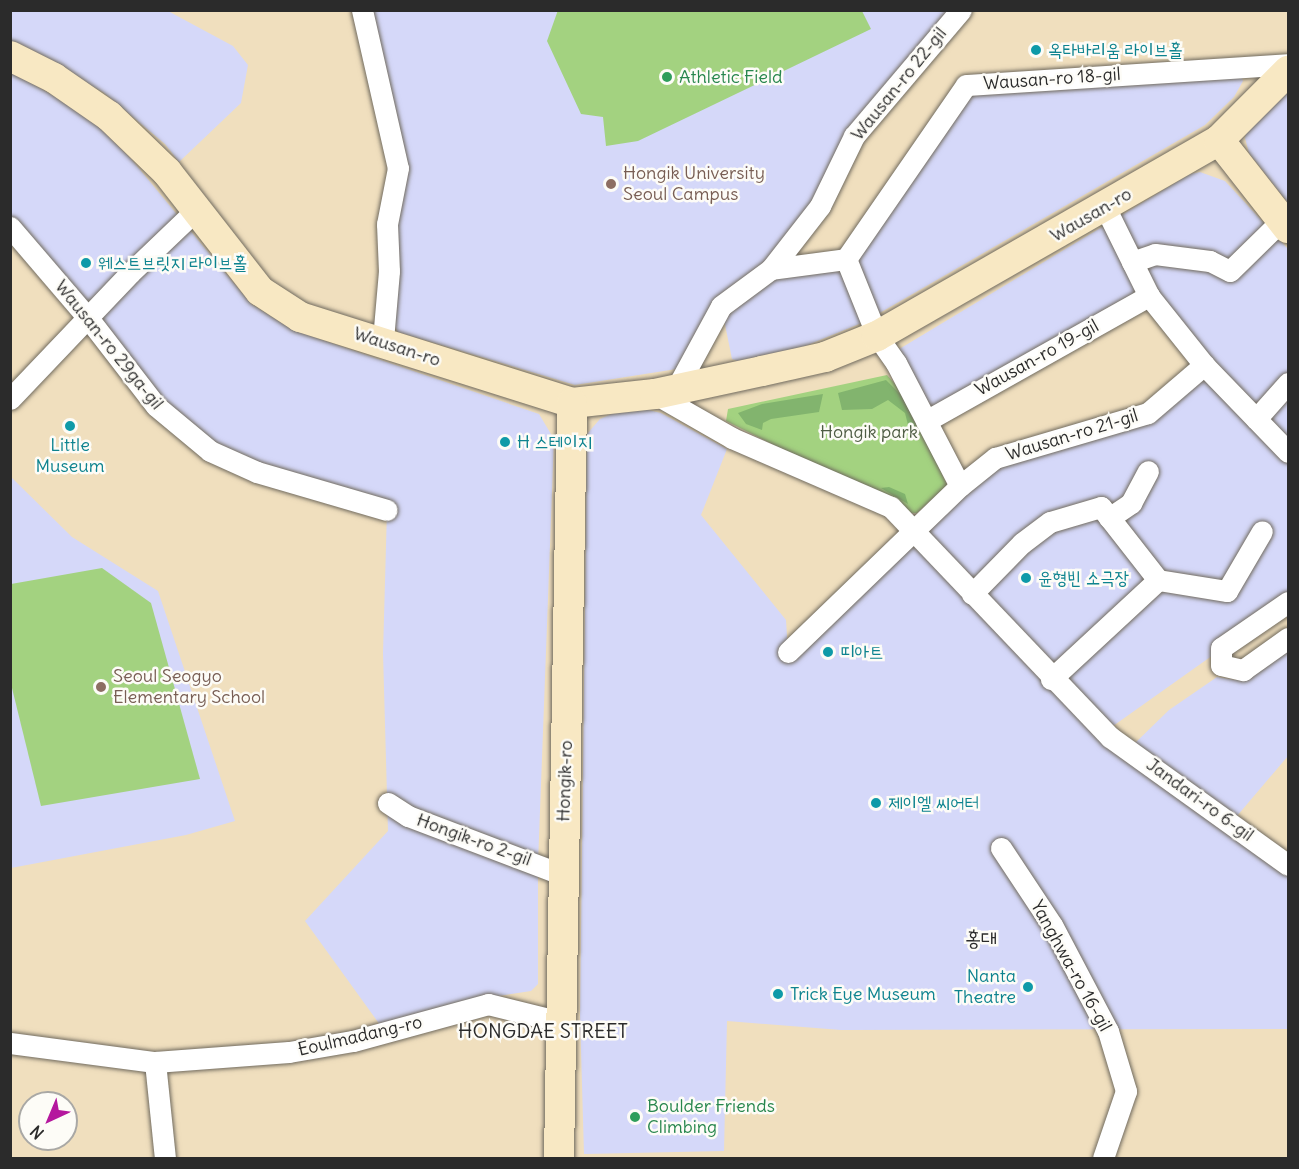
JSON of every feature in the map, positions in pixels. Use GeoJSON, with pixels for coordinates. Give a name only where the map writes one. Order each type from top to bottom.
{"type":"FeatureCollection","features":[{"type":"Feature","properties":{"kind":"street"},"geometry":{"type":"LineString","coordinates":[[362,10],[398,168],[387,224],[389,271],[383,340]]}},
{"type":"Feature","properties":{"kind":"street","name":"Wausan-ro 22-gil"},"geometry":{"type":"LineString","coordinates":[[665,391],[721,306],[771,269],[820,206],[854,136],[961,10]]}},
{"type":"Feature","properties":{"kind":"street","name":"Wausan-ro"},"geometry":{"type":"LineString","coordinates":[[10,56],[54,78],[110,116],[154,158],[260,291],[300,317],[383,340],[572,402],[665,391],[825,357],[877,336],[1219,140],[1288,71]]}},
{"type":"Feature","properties":{"kind":"street","name":"Wausan-ro 18-gil"},"geometry":{"type":"LineString","coordinates":[[846,259],[966,85],[1288,64]]}},
{"type":"Feature","properties":{"kind":"street"},"geometry":{"type":"LineString","coordinates":[[1131,262],[1155,254],[1210,261],[1230,271],[1285,225],[1219,140]]}},
{"type":"Feature","properties":{"kind":"street"},"geometry":{"type":"LineString","coordinates":[[1105,207],[1149,296],[1204,365],[1288,452]]}},
{"type":"Feature","properties":{"kind":"street"},"geometry":{"type":"LineString","coordinates":[[10,399],[196,210]]}},
{"type":"Feature","properties":{"kind":"street","name":"Wausan-ro 29ga-gil"},"geometry":{"type":"LineString","coordinates":[[10,227],[88,318],[156,406],[210,451],[257,472],[387,510]]}},
{"type":"Feature","properties":{"kind":"street"},"geometry":{"type":"LineString","coordinates":[[771,269],[846,259],[877,336],[896,363],[960,486]]}},
{"type":"Feature","properties":{"kind":"street","name":"Wausan-ro 19-gil"},"geometry":{"type":"LineString","coordinates":[[926,421],[1149,296]]}},
{"type":"Feature","properties":{"kind":"street","name":"Wausan-ro 21-gil"},"geometry":{"type":"LineString","coordinates":[[788,652],[917,532],[960,486],[996,458],[1148,413],[1204,365]]}},
{"type":"Feature","properties":{"kind":"street"},"geometry":{"type":"LineString","coordinates":[[1256,419],[1288,383]]}},
{"type":"Feature","properties":{"kind":"street"},"geometry":{"type":"LineString","coordinates":[[665,391],[732,438],[891,507],[917,532],[1051,679],[1158,580]]}},
{"type":"Feature","properties":{"kind":"street","name":"Hongik-ro"},"geometry":{"type":"LineString","coordinates":[[559,1158],[561,874],[572,402]]}},
{"type":"Feature","properties":{"kind":"street"},"geometry":{"type":"LineString","coordinates":[[1109,518],[1131,503],[1148,471]]}},
{"type":"Feature","properties":{"kind":"street"},"geometry":{"type":"LineString","coordinates":[[972,594],[1022,543],[1050,522],[1101,507],[1158,580],[1227,591],[1262,531]]}},
{"type":"Feature","properties":{"kind":"street"},"geometry":{"type":"LineString","coordinates":[[1288,602],[1221,648],[1221,665],[1243,670],[1288,638]]}},
{"type":"Feature","properties":{"kind":"street","name":"Jandari-ro 6-gil"},"geometry":{"type":"LineString","coordinates":[[1051,679],[1110,737],[1288,865]]}},
{"type":"Feature","properties":{"kind":"street","name":"Hongik-ro 2-gil"},"geometry":{"type":"LineString","coordinates":[[388,803],[408,816],[561,874]]}},
{"type":"Feature","properties":{"kind":"street","name":"Yanghwa-ro 16-gil"},"geometry":{"type":"LineString","coordinates":[[1001,848],[1052,925],[1108,1031],[1126,1091],[1103,1158]]}},
{"type":"Feature","properties":{"kind":"street","name":"Eoulmadang-ro"},"geometry":{"type":"LineString","coordinates":[[10,1044],[155,1062],[310,1048],[488,1004],[561,1022]]}},
{"type":"Feature","properties":{"kind":"street"},"geometry":{"type":"LineString","coordinates":[[155,1062],[165,1156]]}},
{"type":"Feature","properties":{"kind":"shaded area"},"geometry":{"type":"Polygon","coordinates":[[[10,11],[168,11],[233,46],[248,65],[241,103],[179,162],[165,144],[103,92],[11,42],[10,11]]]}},
{"type":"Feature","properties":{"kind":"shaded area","name":"Hongik University Seoul Campus"},"geometry":{"type":"Polygon","coordinates":[[[366,11],[955,11],[814,203],[683,368],[575,385],[398,332],[387,313],[402,165],[366,11]]]}},
{"type":"Feature","properties":{"kind":"shaded area"},"geometry":{"type":"Polygon","coordinates":[[[1237,65],[1243,81],[1234,97],[1205,125],[871,318],[850,263],[967,90],[1237,65]]]}},
{"type":"Feature","properties":{"kind":"shaded area"},"geometry":{"type":"Polygon","coordinates":[[[10,71],[87,115],[132,160],[251,304],[293,330],[539,414],[554,439],[538,864],[538,984],[531,991],[479,999],[383,1029],[305,921],[388,831],[383,653],[387,510],[210,451],[11,227],[10,71]]]}},
{"type":"Feature","properties":{"kind":"shaded area"},"geometry":{"type":"Polygon","coordinates":[[[1288,89],[1288,203],[1249,153],[1245,138],[1248,128],[1288,89]]]}},
{"type":"Feature","properties":{"kind":"shaded area"},"geometry":{"type":"Polygon","coordinates":[[[1200,172],[1225,181],[1288,249],[1288,602],[1113,726],[1133,745],[1169,710],[1217,677],[1236,680],[1243,670],[1288,638],[1288,756],[1231,823],[1288,865],[1288,1029],[841,1030],[727,1021],[724,1151],[584,1154],[580,1016],[587,434],[600,419],[623,409],[644,409],[661,413],[727,449],[701,515],[786,620],[788,651],[995,458],[1159,411],[1202,376],[1149,296],[936,415],[891,354],[1190,174],[1200,172]]]}},
{"type":"Feature","properties":{"kind":"shaded area"},"geometry":{"type":"Polygon","coordinates":[[[841,258],[869,320],[788,353],[740,362],[732,359],[722,310],[769,274],[841,258]]]}},
{"type":"Feature","properties":{"kind":"shaded area","name":"Seoul Seogyo Elementary School"},"geometry":{"type":"Polygon","coordinates":[[[10,476],[72,537],[158,591],[235,821],[186,835],[11,868],[10,476]]]}},
{"type":"Feature","properties":{"kind":"green space","name":"Athletic Field"},"geometry":{"type":"Polygon","coordinates":[[[558,10],[862,11],[871,29],[638,141],[606,146],[603,117],[581,114],[547,41],[558,10]]]}},
{"type":"Feature","properties":{"kind":"green space","name":"Hongik park"},"geometry":{"type":"Polygon","coordinates":[[[887,375],[907,397],[947,485],[917,513],[909,513],[726,421],[728,409],[887,375]]]}},
{"type":"Feature","properties":{"kind":"green space"},"geometry":{"type":"Polygon","coordinates":[[[886,380],[904,398],[920,433],[911,437],[905,413],[888,400],[872,409],[842,410],[838,393],[886,380]]]}},
{"type":"Feature","properties":{"kind":"green space"},"geometry":{"type":"Polygon","coordinates":[[[823,394],[819,412],[771,419],[763,423],[762,430],[746,424],[738,413],[762,404],[823,394]]]}},
{"type":"Feature","properties":{"kind":"green space"},"geometry":{"type":"Polygon","coordinates":[[[889,487],[905,494],[908,504],[881,488],[889,487]]]}},
{"type":"Feature","properties":{"kind":"green space"},"geometry":{"type":"Polygon","coordinates":[[[102,568],[151,603],[200,779],[41,806],[11,684],[11,584],[102,568]]]}},
{"type":"Feature","properties":{"kind":"place","name":"옥타바리움 라이브홀"},"geometry":{"type":"Point","coordinates":[1036,50]}},
{"type":"Feature","properties":{"kind":"place","name":"Athletic Field"},"geometry":{"type":"Point","coordinates":[667,77]}},
{"type":"Feature","properties":{"kind":"place","name":"Hongik University Seoul Campus"},"geometry":{"type":"Point","coordinates":[611,184]}},
{"type":"Feature","properties":{"kind":"place","name":"웨스트브릿지 라이브홀"},"geometry":{"type":"Point","coordinates":[86,263]}},
{"type":"Feature","properties":{"kind":"place","name":"Little Museum"},"geometry":{"type":"Point","coordinates":[70,426]}},
{"type":"Feature","properties":{"kind":"place","name":"H 스테이지"},"geometry":{"type":"Point","coordinates":[505,442]}},
{"type":"Feature","properties":{"kind":"place","name":"윤형빈 소극장"},"geometry":{"type":"Point","coordinates":[1026,578]}},
{"type":"Feature","properties":{"kind":"place","name":"띠아트"},"geometry":{"type":"Point","coordinates":[828,652]}},
{"type":"Feature","properties":{"kind":"place","name":"Seoul Seogyo Elementary School"},"geometry":{"type":"Point","coordinates":[101,687]}},
{"type":"Feature","properties":{"kind":"place","name":"제이엘 씨어터"},"geometry":{"type":"Point","coordinates":[876,803]}},
{"type":"Feature","properties":{"kind":"place","name":"Nanta Theatre"},"geometry":{"type":"Point","coordinates":[1028,987]}},
{"type":"Feature","properties":{"kind":"place","name":"Trick Eye Museum"},"geometry":{"type":"Point","coordinates":[778,994]}},
{"type":"Feature","properties":{"kind":"place","name":"Boulder Friends Climbing"},"geometry":{"type":"Point","coordinates":[635,1117]}},
{"type":"Feature","properties":{"kind":"district","name":"홍대"},"geometry":{"type":"Point","coordinates":[981,937]}},
{"type":"Feature","properties":{"kind":"district","name":"HONGDAE STREET"},"geometry":{"type":"Point","coordinates":[543,1030]}}]}
